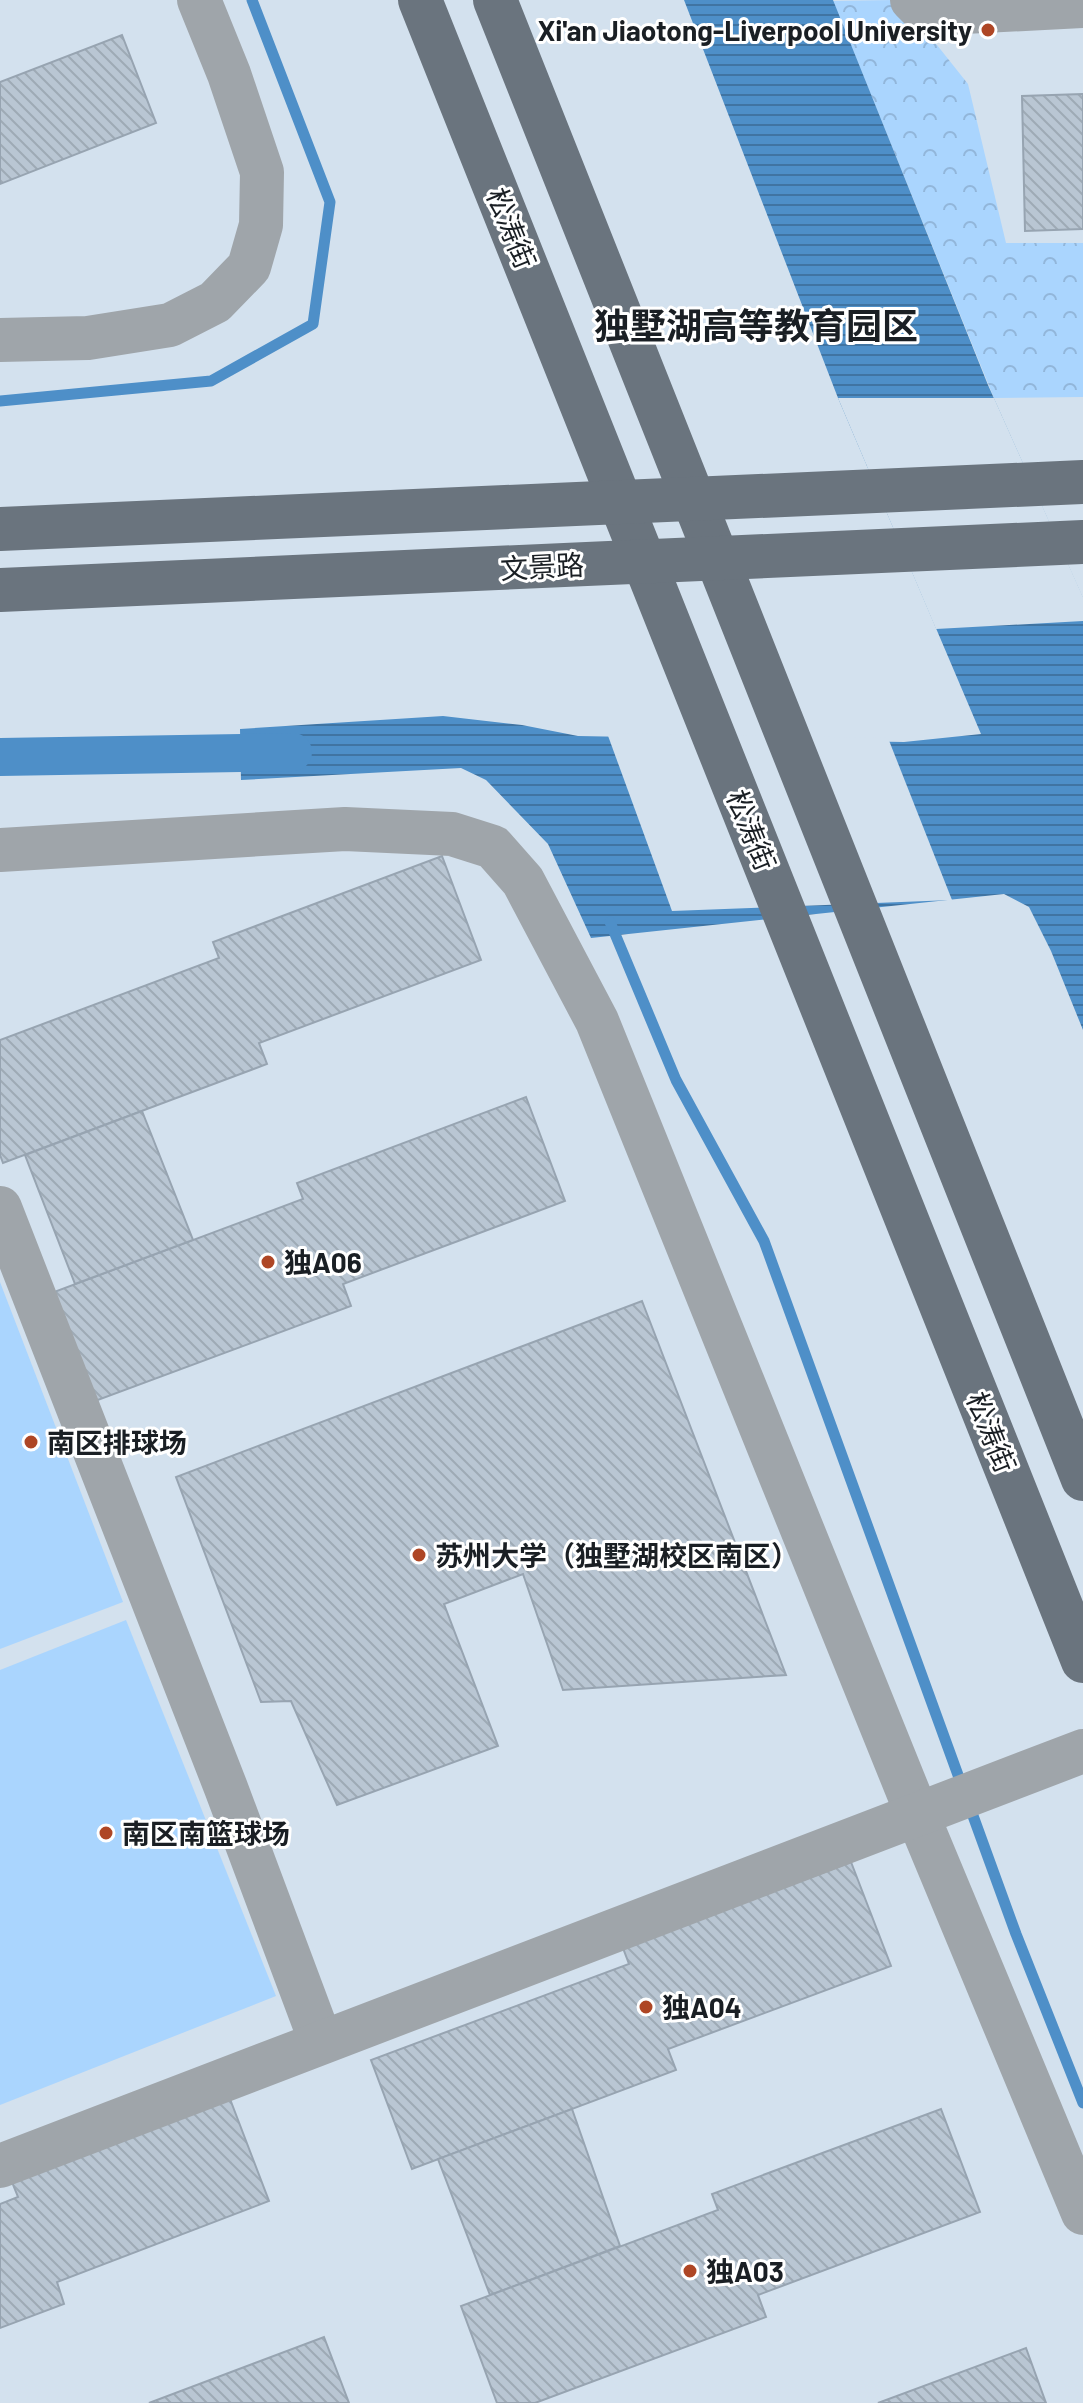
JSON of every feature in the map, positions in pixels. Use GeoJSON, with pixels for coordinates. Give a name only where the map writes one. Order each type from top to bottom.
{"type":"FeatureCollection","features":[{"type":"Feature","properties":{"kind":"main road","name":"松涛街"},"geometry":{"type":"LineString","coordinates":[[420,0],[1083,1661]]}},
{"type":"Feature","properties":{"kind":"main road"},"geometry":{"type":"LineString","coordinates":[[495,0],[1083,1479]]}},
{"type":"Feature","properties":{"kind":"main road"},"geometry":{"type":"LineString","coordinates":[[0,529],[1066,483]]}},
{"type":"Feature","properties":{"kind":"main road","name":"文景路"},"geometry":{"type":"LineString","coordinates":[[0,590],[1073,543]]}},
{"type":"Feature","properties":{"kind":"lane"},"geometry":{"type":"LineString","coordinates":[[0,340],[88,338],[170,325],[215,302],[249,267],[261,225],[262,172],[229,74],[199,0]]}},
{"type":"Feature","properties":{"kind":"lane"},"geometry":{"type":"LineString","coordinates":[[912,0],[926,14],[1083,6]]}},
{"type":"Feature","properties":{"kind":"lane"},"geometry":{"type":"LineString","coordinates":[[0,850],[345,829],[452,834],[493,847],[523,881],[597,1021],[917,1814],[1083,2213]]}},
{"type":"Feature","properties":{"kind":"lane"},"geometry":{"type":"LineString","coordinates":[[0,1208],[321,2042]]}},
{"type":"Feature","properties":{"kind":"lane"},"geometry":{"type":"LineString","coordinates":[[0,2166],[1083,1751]]}},
{"type":"Feature","properties":{"kind":"green space"},"geometry":{"type":"Polygon","coordinates":[[[894,0],[937,45],[968,84],[1006,243],[1083,243],[1083,397],[994,398],[833,1],[894,0]]]}},
{"type":"Feature","properties":{"kind":"green space","name":"南区排球场"},"geometry":{"type":"Polygon","coordinates":[[[0,1282],[123,1602],[0,1649],[0,1282]]]}},
{"type":"Feature","properties":{"kind":"green space","name":"南区南篮球场"},"geometry":{"type":"Polygon","coordinates":[[[126,1620],[276,1996],[0,2105],[0,1670],[126,1620]]]}},
{"type":"Feature","properties":{"kind":"shaded area"},"geometry":{"type":"Polygon","coordinates":[[[684,0],[833,0],[988,385],[1083,598],[1083,1030],[1051,951],[1029,907],[1004,894],[591,938],[548,844],[486,780],[461,768],[241,780],[240,729],[443,716],[522,725],[578,736],[904,742],[981,734],[838,398],[684,0]]]}},
{"type":"Feature","properties":{"kind":"pier"},"geometry":{"type":"Polygon","coordinates":[[[838,398],[994,398],[1083,597],[1083,621],[936,629],[838,398]]]}},
{"type":"Feature","properties":{"kind":"pier"},"geometry":{"type":"Polygon","coordinates":[[[607,733],[888,738],[952,900],[672,911],[607,733]]]}},
{"type":"Feature","properties":{"kind":"building"},"geometry":{"type":"Polygon","coordinates":[[[122,35],[156,123],[0,184],[0,82],[122,35]]]}},
{"type":"Feature","properties":{"kind":"building"},"geometry":{"type":"Polygon","coordinates":[[[1083,94],[1083,229],[1025,231],[1022,96],[1083,94]]]}},
{"type":"Feature","properties":{"kind":"building"},"geometry":{"type":"Polygon","coordinates":[[[442,856],[481,960],[259,1043],[267,1064],[3,1163],[0,1155],[0,1040],[219,958],[213,942],[442,856]]]}},
{"type":"Feature","properties":{"kind":"building","name":"独A06"},"geometry":{"type":"Polygon","coordinates":[[[526,1097],[565,1201],[343,1284],[351,1306],[87,1404],[46,1295],[303,1199],[297,1183],[526,1097]]]}},
{"type":"Feature","properties":{"kind":"building"},"geometry":{"type":"Polygon","coordinates":[[[142,1111],[193,1240],[75,1284],[25,1155],[142,1111]]]}},
{"type":"Feature","properties":{"kind":"building"},"geometry":{"type":"Polygon","coordinates":[[[642,1301],[786,1675],[563,1690],[523,1574],[444,1604],[498,1746],[337,1805],[291,1701],[261,1702],[176,1477],[642,1301]]]}},
{"type":"Feature","properties":{"kind":"building","name":"独A04"},"geometry":{"type":"Polygon","coordinates":[[[851,1862],[891,1966],[668,2049],[676,2070],[412,2169],[371,2060],[629,1964],[623,1948],[851,1862]]]}},
{"type":"Feature","properties":{"kind":"building"},"geometry":{"type":"Polygon","coordinates":[[[230,2099],[269,2201],[57,2282],[64,2304],[0,2328],[0,2204],[18,2197],[12,2182],[230,2099]]]}},
{"type":"Feature","properties":{"kind":"building"},"geometry":{"type":"Polygon","coordinates":[[[572,2109],[620,2246],[490,2295],[438,2159],[572,2109]]]}},
{"type":"Feature","properties":{"kind":"building","name":"独A03"},"geometry":{"type":"Polygon","coordinates":[[[941,2109],[980,2212],[758,2295],[766,2317],[535,2403],[497,2403],[461,2306],[718,2210],[712,2194],[941,2109]]]}},
{"type":"Feature","properties":{"kind":"building"},"geometry":{"type":"Polygon","coordinates":[[[324,2337],[349,2403],[149,2403],[324,2337]]]}},
{"type":"Feature","properties":{"kind":"building"},"geometry":{"type":"Polygon","coordinates":[[[1026,2348],[1046,2403],[878,2403],[1026,2348]]]}},
{"type":"Feature","properties":{"kind":"waterway"},"geometry":{"type":"LineString","coordinates":[[0,401],[211,381],[313,324],[330,202],[252,0]]}},
{"type":"Feature","properties":{"kind":"waterway"},"geometry":{"type":"LineString","coordinates":[[0,757],[293,752]]}},
{"type":"Feature","properties":{"kind":"waterway"},"geometry":{"type":"LineString","coordinates":[[610,922],[676,1080],[764,1241],[962,1786]]}},
{"type":"Feature","properties":{"kind":"waterway"},"geometry":{"type":"LineString","coordinates":[[968,1802],[1083,2103]]}},
{"type":"Feature","properties":{"kind":"place","name":"Xi'an Jiaotong-Liverpool University"},"geometry":{"type":"Point","coordinates":[988,30]}},
{"type":"Feature","properties":{"kind":"place","name":"独A06"},"geometry":{"type":"Point","coordinates":[268,1262]}},
{"type":"Feature","properties":{"kind":"place","name":"南区排球场"},"geometry":{"type":"Point","coordinates":[31,1442]}},
{"type":"Feature","properties":{"kind":"place","name":"苏州大学（独墅湖校区南区）"},"geometry":{"type":"Point","coordinates":[419,1555]}},
{"type":"Feature","properties":{"kind":"place","name":"南区南篮球场"},"geometry":{"type":"Point","coordinates":[106,1833]}},
{"type":"Feature","properties":{"kind":"place","name":"独A04"},"geometry":{"type":"Point","coordinates":[646,2007]}},
{"type":"Feature","properties":{"kind":"place","name":"独A03"},"geometry":{"type":"Point","coordinates":[690,2271]}},
{"type":"Feature","properties":{"kind":"district","name":"独墅湖高等教育园区"},"geometry":{"type":"Point","coordinates":[756,324]}}]}
